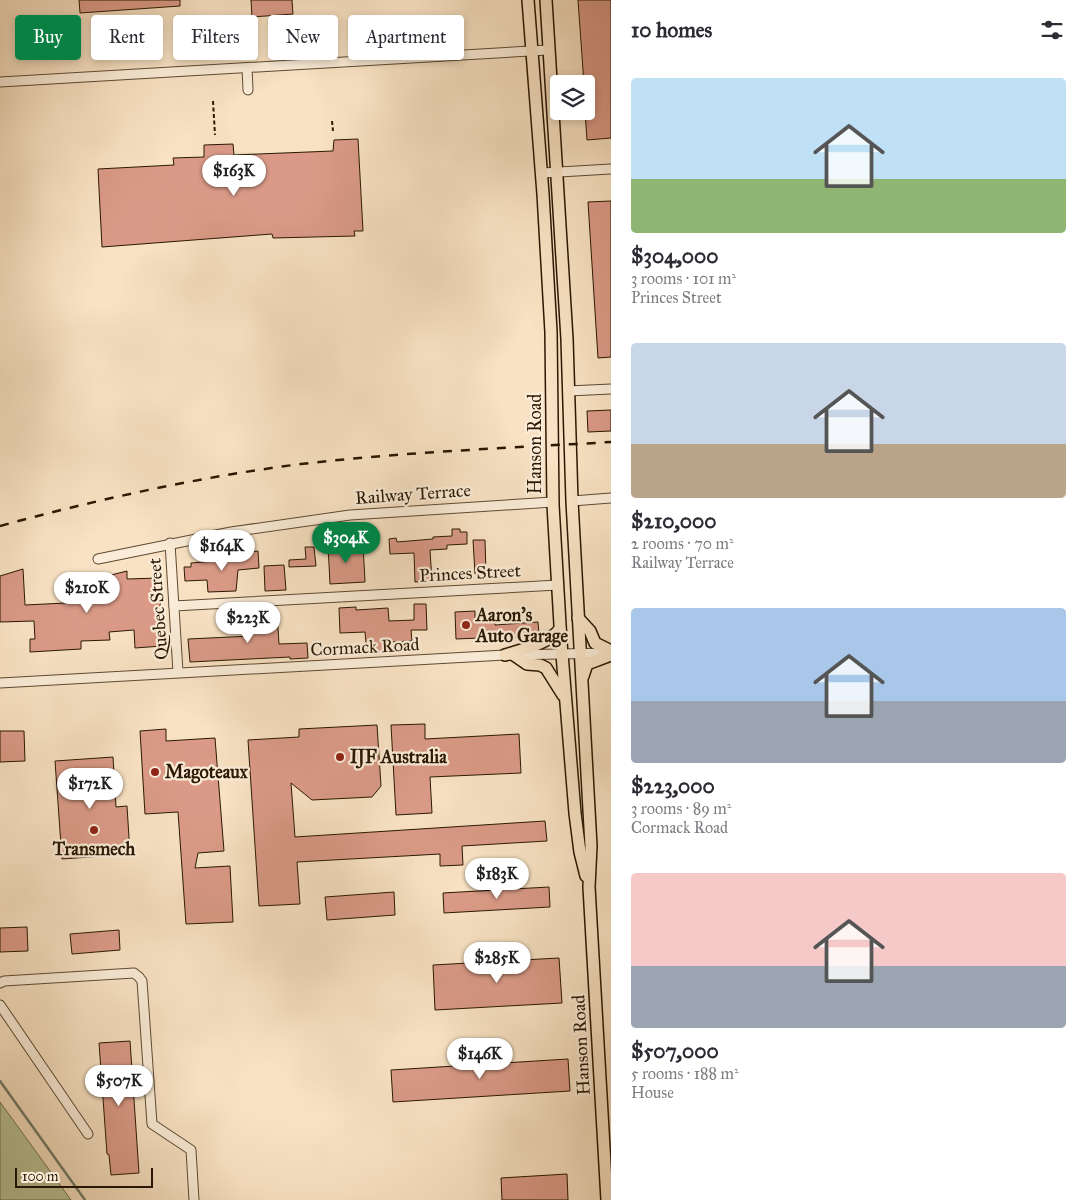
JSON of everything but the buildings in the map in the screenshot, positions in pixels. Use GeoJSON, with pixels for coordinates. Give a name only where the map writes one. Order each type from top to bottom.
{"type":"FeatureCollection","features":[{"type":"Feature","properties":{"kind":"main road","name":"Hanson Road"},"geometry":{"type":"LineString","coordinates":[[528,0],[542,173],[552,369],[553,502],[560,629],[575,813],[580,852],[589,887]]}},
{"type":"Feature","properties":{"kind":"main road","name":"Hanson Road"},"geometry":{"type":"LineString","coordinates":[[546,0],[557,173],[572,501],[591,846],[589,887],[607,1200]]}},
{"type":"Feature","properties":{"kind":"main road"},"geometry":{"type":"LineString","coordinates":[[552,369],[561,386],[568,391]]}},
{"type":"Feature","properties":{"kind":"main road"},"geometry":{"type":"LineString","coordinates":[[578,618],[590,631],[595,643],[611,653]]}},
{"type":"Feature","properties":{"kind":"main road"},"geometry":{"type":"LineString","coordinates":[[510,655],[551,637],[560,629]]}},
{"type":"Feature","properties":{"kind":"main road"},"geometry":{"type":"LineString","coordinates":[[582,685],[587,664],[611,653]]}},
{"type":"Feature","properties":{"kind":"main road"},"geometry":{"type":"LineString","coordinates":[[510,655],[527,664],[540,665],[546,668],[566,701]]}},
{"type":"Feature","properties":{"kind":"street"},"geometry":{"type":"LineString","coordinates":[[0,82],[548,50]]}},
{"type":"Feature","properties":{"kind":"street"},"geometry":{"type":"LineString","coordinates":[[247,68],[248,90]]}},
{"type":"Feature","properties":{"kind":"street"},"geometry":{"type":"LineString","coordinates":[[542,173],[611,169]]}},
{"type":"Feature","properties":{"kind":"street"},"geometry":{"type":"LineString","coordinates":[[568,391],[611,389]]}},
{"type":"Feature","properties":{"kind":"street"},"geometry":{"type":"LineString","coordinates":[[572,501],[611,498]]}},
{"type":"Feature","properties":{"kind":"street","name":"Railway Terrace"},"geometry":{"type":"LineString","coordinates":[[98,560],[170,543],[231,532],[350,515],[553,502]]}},
{"type":"Feature","properties":{"kind":"street","name":"Quebec Street"},"geometry":{"type":"LineString","coordinates":[[170,543],[178,672]]}},
{"type":"Feature","properties":{"kind":"street","name":"Princes Street"},"geometry":{"type":"LineString","coordinates":[[174,606],[558,585]]}},
{"type":"Feature","properties":{"kind":"street","name":"Cormack Road"},"geometry":{"type":"LineString","coordinates":[[0,683],[510,655],[611,653]]}},
{"type":"Feature","properties":{"kind":"street"},"geometry":{"type":"LineString","coordinates":[[0,983],[4,981],[134,973],[140,976],[142,981],[152,1124],[191,1150],[194,1200]]}},
{"type":"Feature","properties":{"kind":"street"},"geometry":{"type":"LineString","coordinates":[[0,1005],[88,1134]]}},
{"type":"Feature","properties":{"kind":"path"},"geometry":{"type":"LineString","coordinates":[[213,101],[215,135]]}},
{"type":"Feature","properties":{"kind":"path"},"geometry":{"type":"LineString","coordinates":[[332,121],[333,130]]}},
{"type":"Feature","properties":{"kind":"green space"},"geometry":{"type":"Polygon","coordinates":[[[0,1102],[71,1200],[0,1200],[0,1102]]]}},
{"type":"Feature","properties":{"kind":"waterway"},"geometry":{"type":"LineString","coordinates":[[0,1081],[85,1200]]}},
{"type":"Feature","properties":{"kind":"railway"},"geometry":{"type":"LineString","coordinates":[[0,526],[149,490],[263,469],[417,453],[611,442]]}},
{"type":"Feature","properties":{"kind":"place","name":"Aaron's Auto Garage"},"geometry":{"type":"Point","coordinates":[466,625]}},
{"type":"Feature","properties":{"kind":"place","name":"IJF Australia"},"geometry":{"type":"Point","coordinates":[340,757]}},
{"type":"Feature","properties":{"kind":"place","name":"Magoteaux"},"geometry":{"type":"Point","coordinates":[155,772]}},
{"type":"Feature","properties":{"kind":"place","name":"Transmech"},"geometry":{"type":"Point","coordinates":[94,830]}}]}
